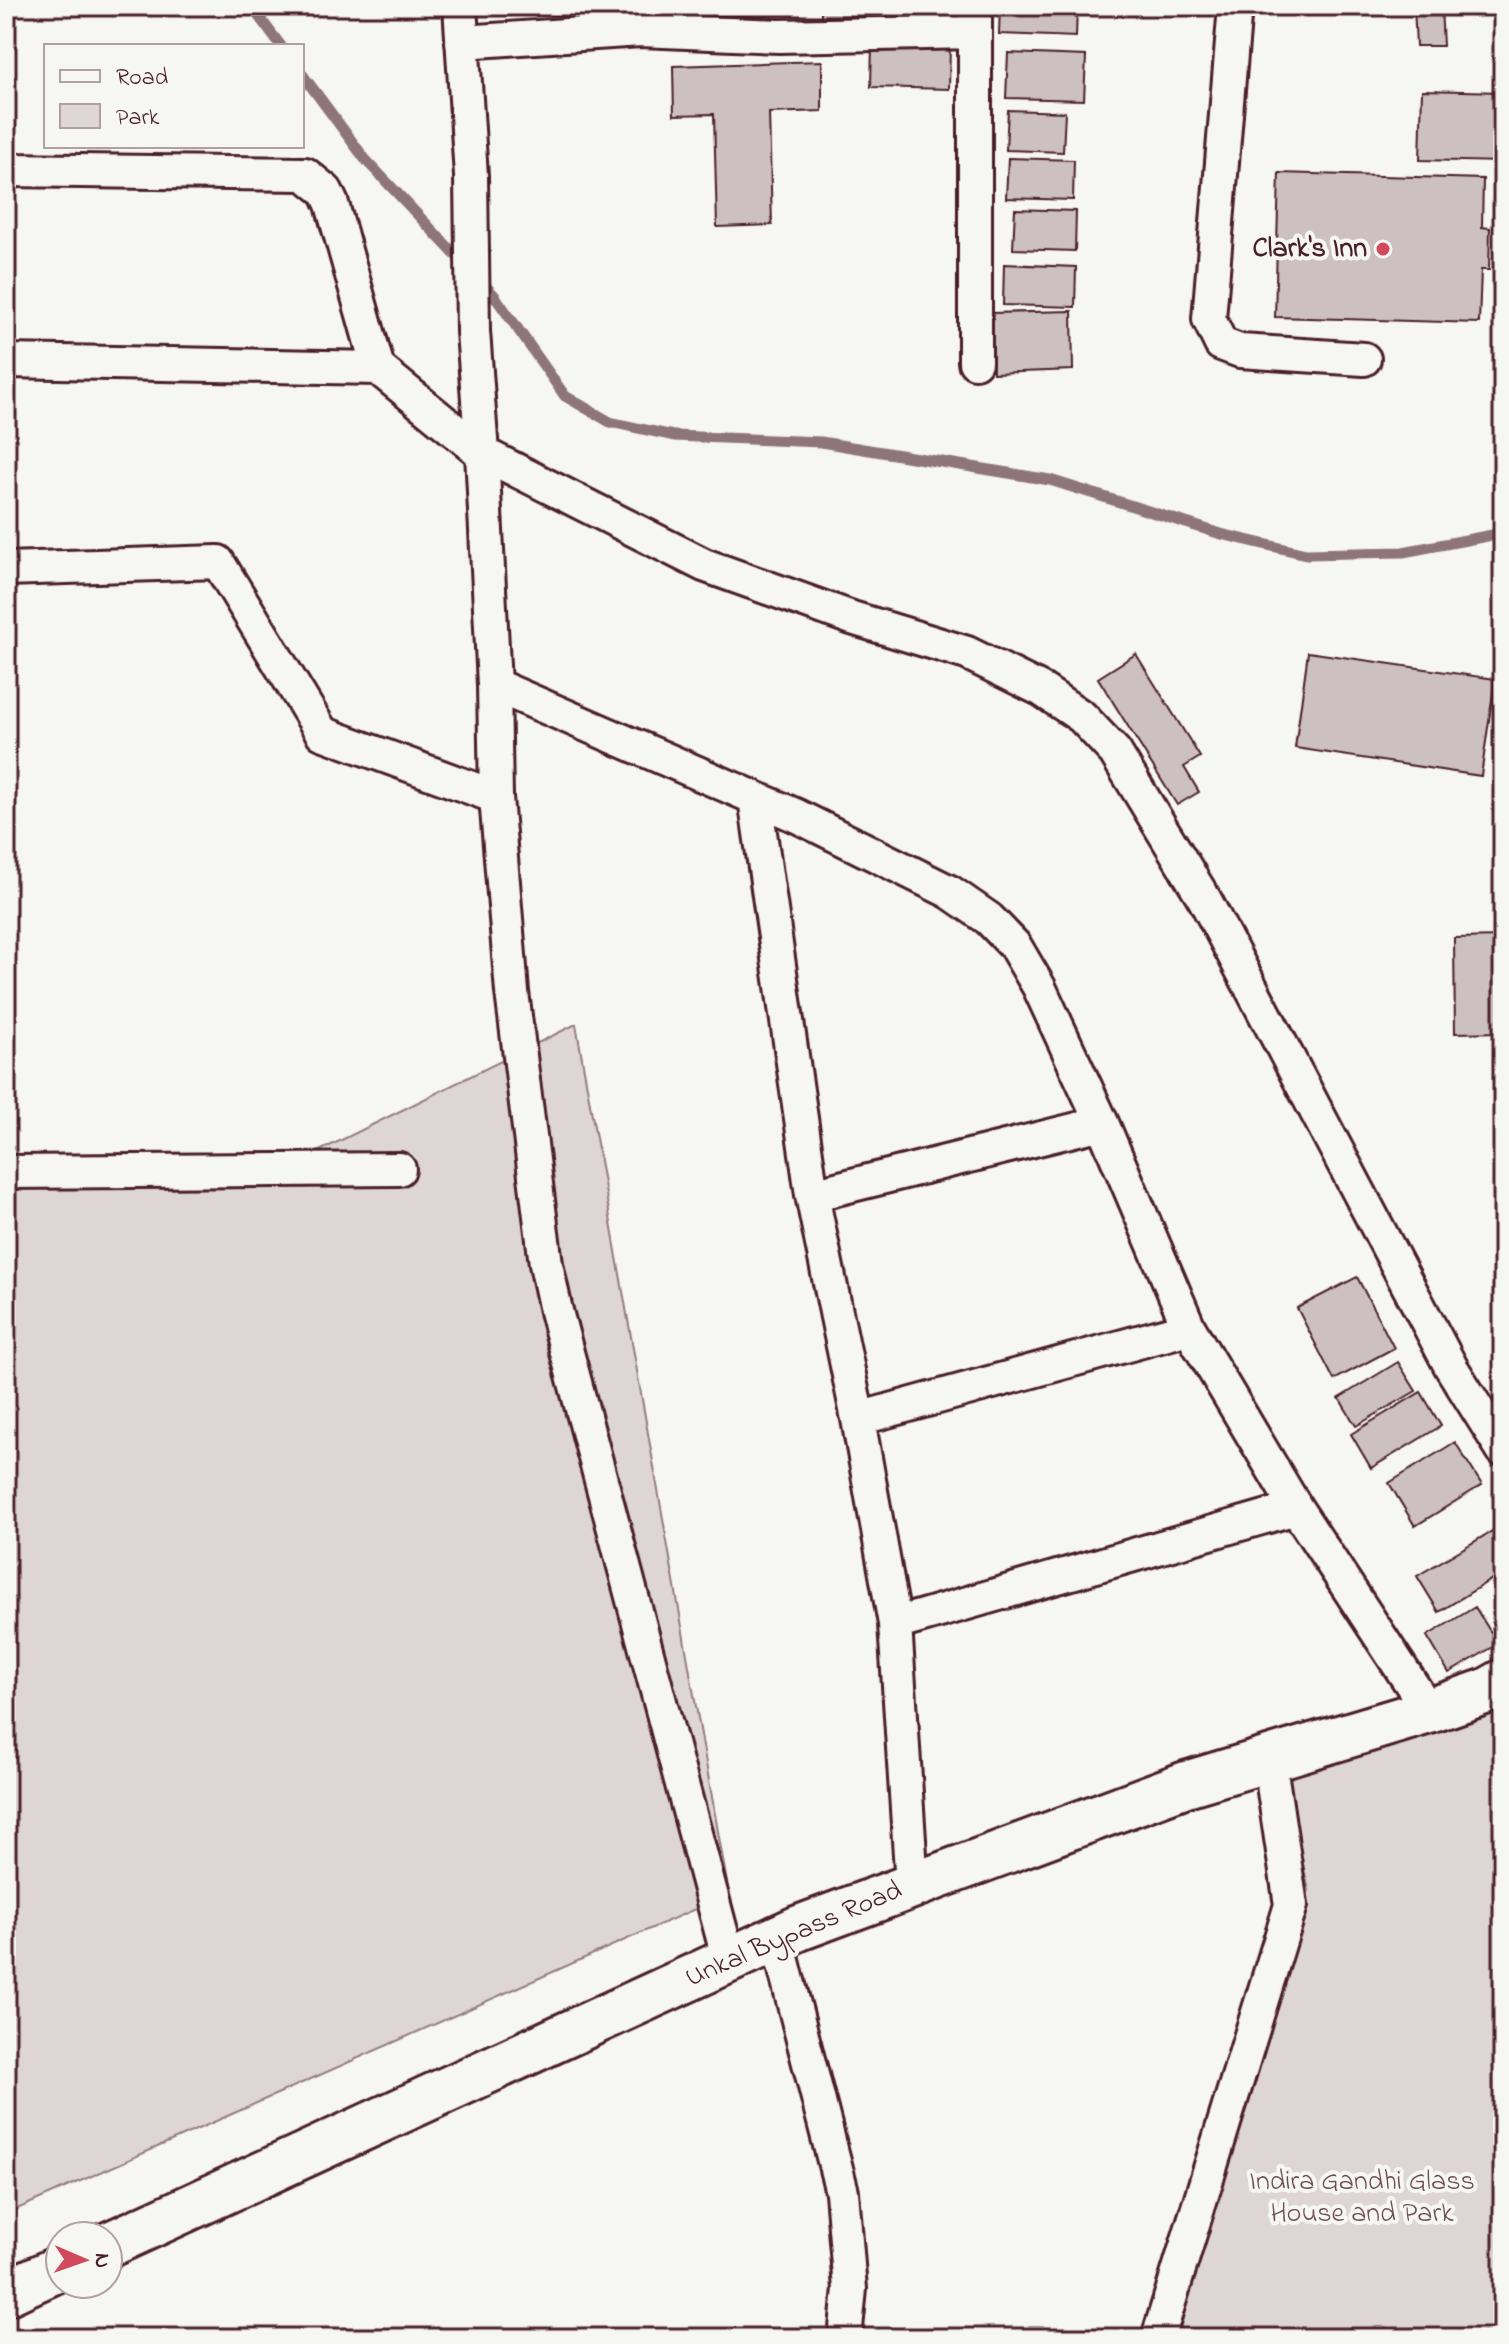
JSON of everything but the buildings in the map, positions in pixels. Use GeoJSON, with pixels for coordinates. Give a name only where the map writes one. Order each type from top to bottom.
{"type":"FeatureCollection","features":[{"type":"Feature","properties":{"kind":"main road","name":"Unkal Bypass Road"},"geometry":{"type":"LineString","coordinates":[[124,2238],[777,1938],[1186,1784],[1429,1711],[1487,1691],[1503,1682]]}},
{"type":"Feature","properties":{"kind":"main road"},"geometry":{"type":"LineString","coordinates":[[6,2293],[44,2275]]}},
{"type":"Feature","properties":{"kind":"street"},"geometry":{"type":"LineString","coordinates":[[460,6],[471,176],[473,331],[494,685],[496,797],[512,992],[546,1264],[729,1961]]}},
{"type":"Feature","properties":{"kind":"street"},"geometry":{"type":"LineString","coordinates":[[1235,6],[1209,319],[1221,344],[1240,351],[1364,359]]}},
{"type":"Feature","properties":{"kind":"street"},"geometry":{"type":"LineString","coordinates":[[462,42],[639,18],[779,21],[975,19],[975,362]]}},
{"type":"Feature","properties":{"kind":"street"},"geometry":{"type":"LineString","coordinates":[[6,170],[305,174],[326,191],[332,204],[378,368],[482,453],[704,565],[852,618],[967,653],[1042,690],[1082,717],[1115,752],[1205,900],[1451,1367],[1503,1450]]}},
{"type":"Feature","properties":{"kind":"street"},"geometry":{"type":"LineString","coordinates":[[6,361],[378,368]]}},
{"type":"Feature","properties":{"kind":"street"},"geometry":{"type":"LineString","coordinates":[[6,569],[218,562],[322,733],[496,797]]}},
{"type":"Feature","properties":{"kind":"street"},"geometry":{"type":"LineString","coordinates":[[494,685],[755,798],[950,892],[989,919],[1015,946],[1102,1123],[1189,1328],[1296,1508],[1429,1711]]}},
{"type":"Feature","properties":{"kind":"street"},"geometry":{"type":"LineString","coordinates":[[755,798],[812,1195],[858,1419],[895,1624],[912,1886]]}},
{"type":"Feature","properties":{"kind":"street"},"geometry":{"type":"LineString","coordinates":[[812,1195],[1102,1123]]}},
{"type":"Feature","properties":{"kind":"street"},"geometry":{"type":"LineString","coordinates":[[6,1172],[399,1169]]}},
{"type":"Feature","properties":{"kind":"street"},"geometry":{"type":"LineString","coordinates":[[858,1419],[1189,1328]]}},
{"type":"Feature","properties":{"kind":"street"},"geometry":{"type":"LineString","coordinates":[[895,1624],[1296,1508]]}},
{"type":"Feature","properties":{"kind":"street"},"geometry":{"type":"LineString","coordinates":[[1158,2338],[1291,1905],[1269,1758]]}},
{"type":"Feature","properties":{"kind":"street"},"geometry":{"type":"LineString","coordinates":[[777,1938],[842,2192],[850,2289],[845,2338]]}},
{"type":"Feature","properties":{"kind":"green space"},"geometry":{"type":"Polygon","coordinates":[[[576,1024],[729,1894],[6,2214],[6,1169],[273,1174],[576,1024]]]}},
{"type":"Feature","properties":{"kind":"green space","name":"Indira Gandhi Glass House and Park"},"geometry":{"type":"Polygon","coordinates":[[[1503,1695],[1503,2338],[1174,2338],[1309,1890],[1281,1778],[1503,1695]]]}},
{"type":"Feature","properties":{"kind":"waterway"},"geometry":{"type":"LineString","coordinates":[[251,6],[280,44]]}},
{"type":"Feature","properties":{"kind":"waterway"},"geometry":{"type":"LineString","coordinates":[[304,77],[365,159],[464,264]]}},
{"type":"Feature","properties":{"kind":"waterway"},"geometry":{"type":"LineString","coordinates":[[479,279],[494,295],[565,396],[610,422],[674,436],[821,442],[1050,480],[1221,534],[1306,554],[1403,552],[1503,533]]}},
{"type":"Feature","properties":{"kind":"place","name":"Clark's Inn"},"geometry":{"type":"Point","coordinates":[1383,249]}}]}
